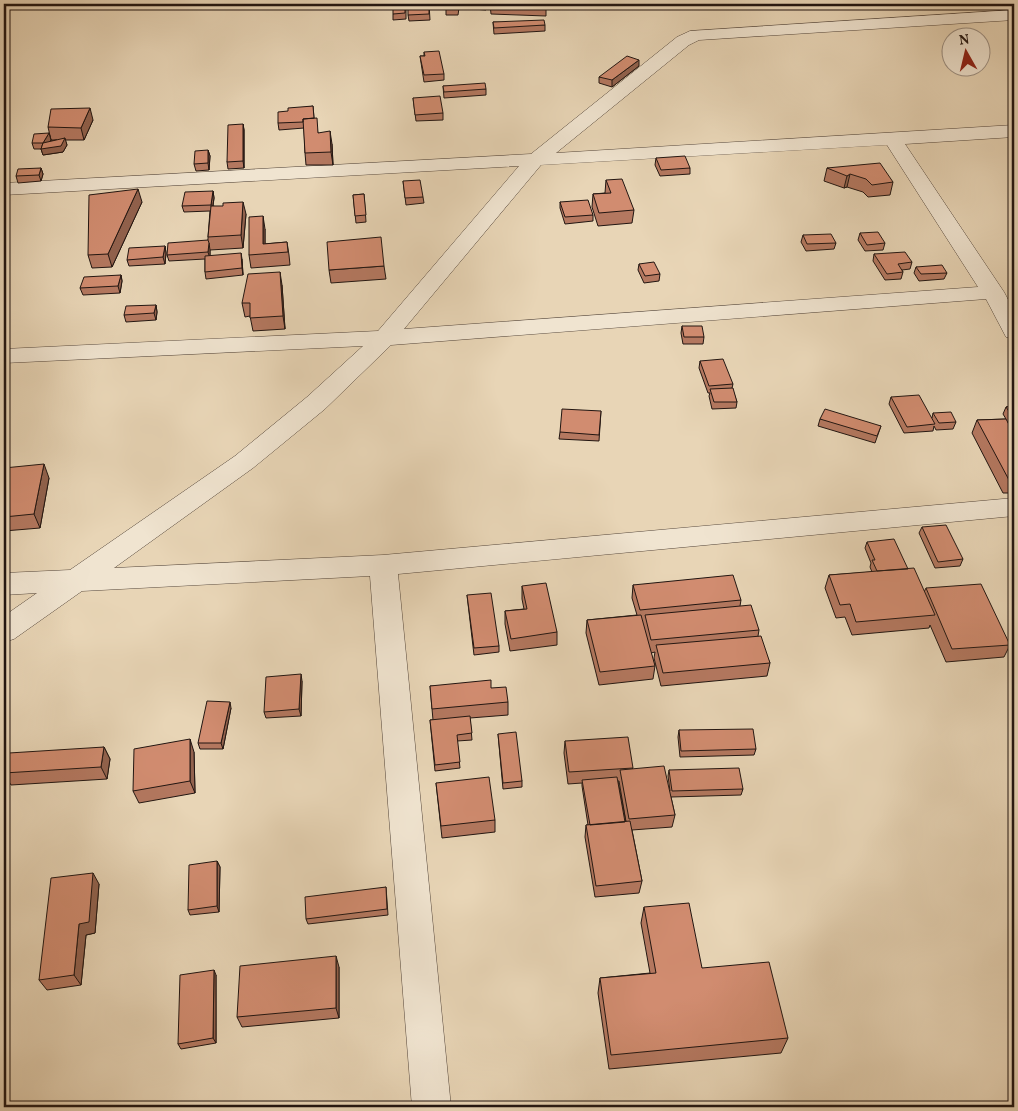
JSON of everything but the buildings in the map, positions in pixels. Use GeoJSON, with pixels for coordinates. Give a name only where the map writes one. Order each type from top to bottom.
{"type":"FeatureCollection","features":[{"type":"Feature","properties":{"kind":"street"},"geometry":{"type":"LineString","coordinates":[[4,631],[244,462],[316,403],[385,338],[535,160],[675,46],[688,38],[706,35],[1014,15]]}},
{"type":"Feature","properties":{"kind":"street"},"geometry":{"type":"LineString","coordinates":[[4,189],[1014,132]]}},
{"type":"Feature","properties":{"kind":"street"},"geometry":{"type":"LineString","coordinates":[[893,140],[993,292],[1014,332]]}},
{"type":"Feature","properties":{"kind":"street"},"geometry":{"type":"LineString","coordinates":[[4,356],[385,338],[993,292]]}},
{"type":"Feature","properties":{"kind":"street"},"geometry":{"type":"LineString","coordinates":[[4,584],[383,565],[1014,507]]}},
{"type":"Feature","properties":{"kind":"street"},"geometry":{"type":"LineString","coordinates":[[383,565],[431,1107]]}}]}
